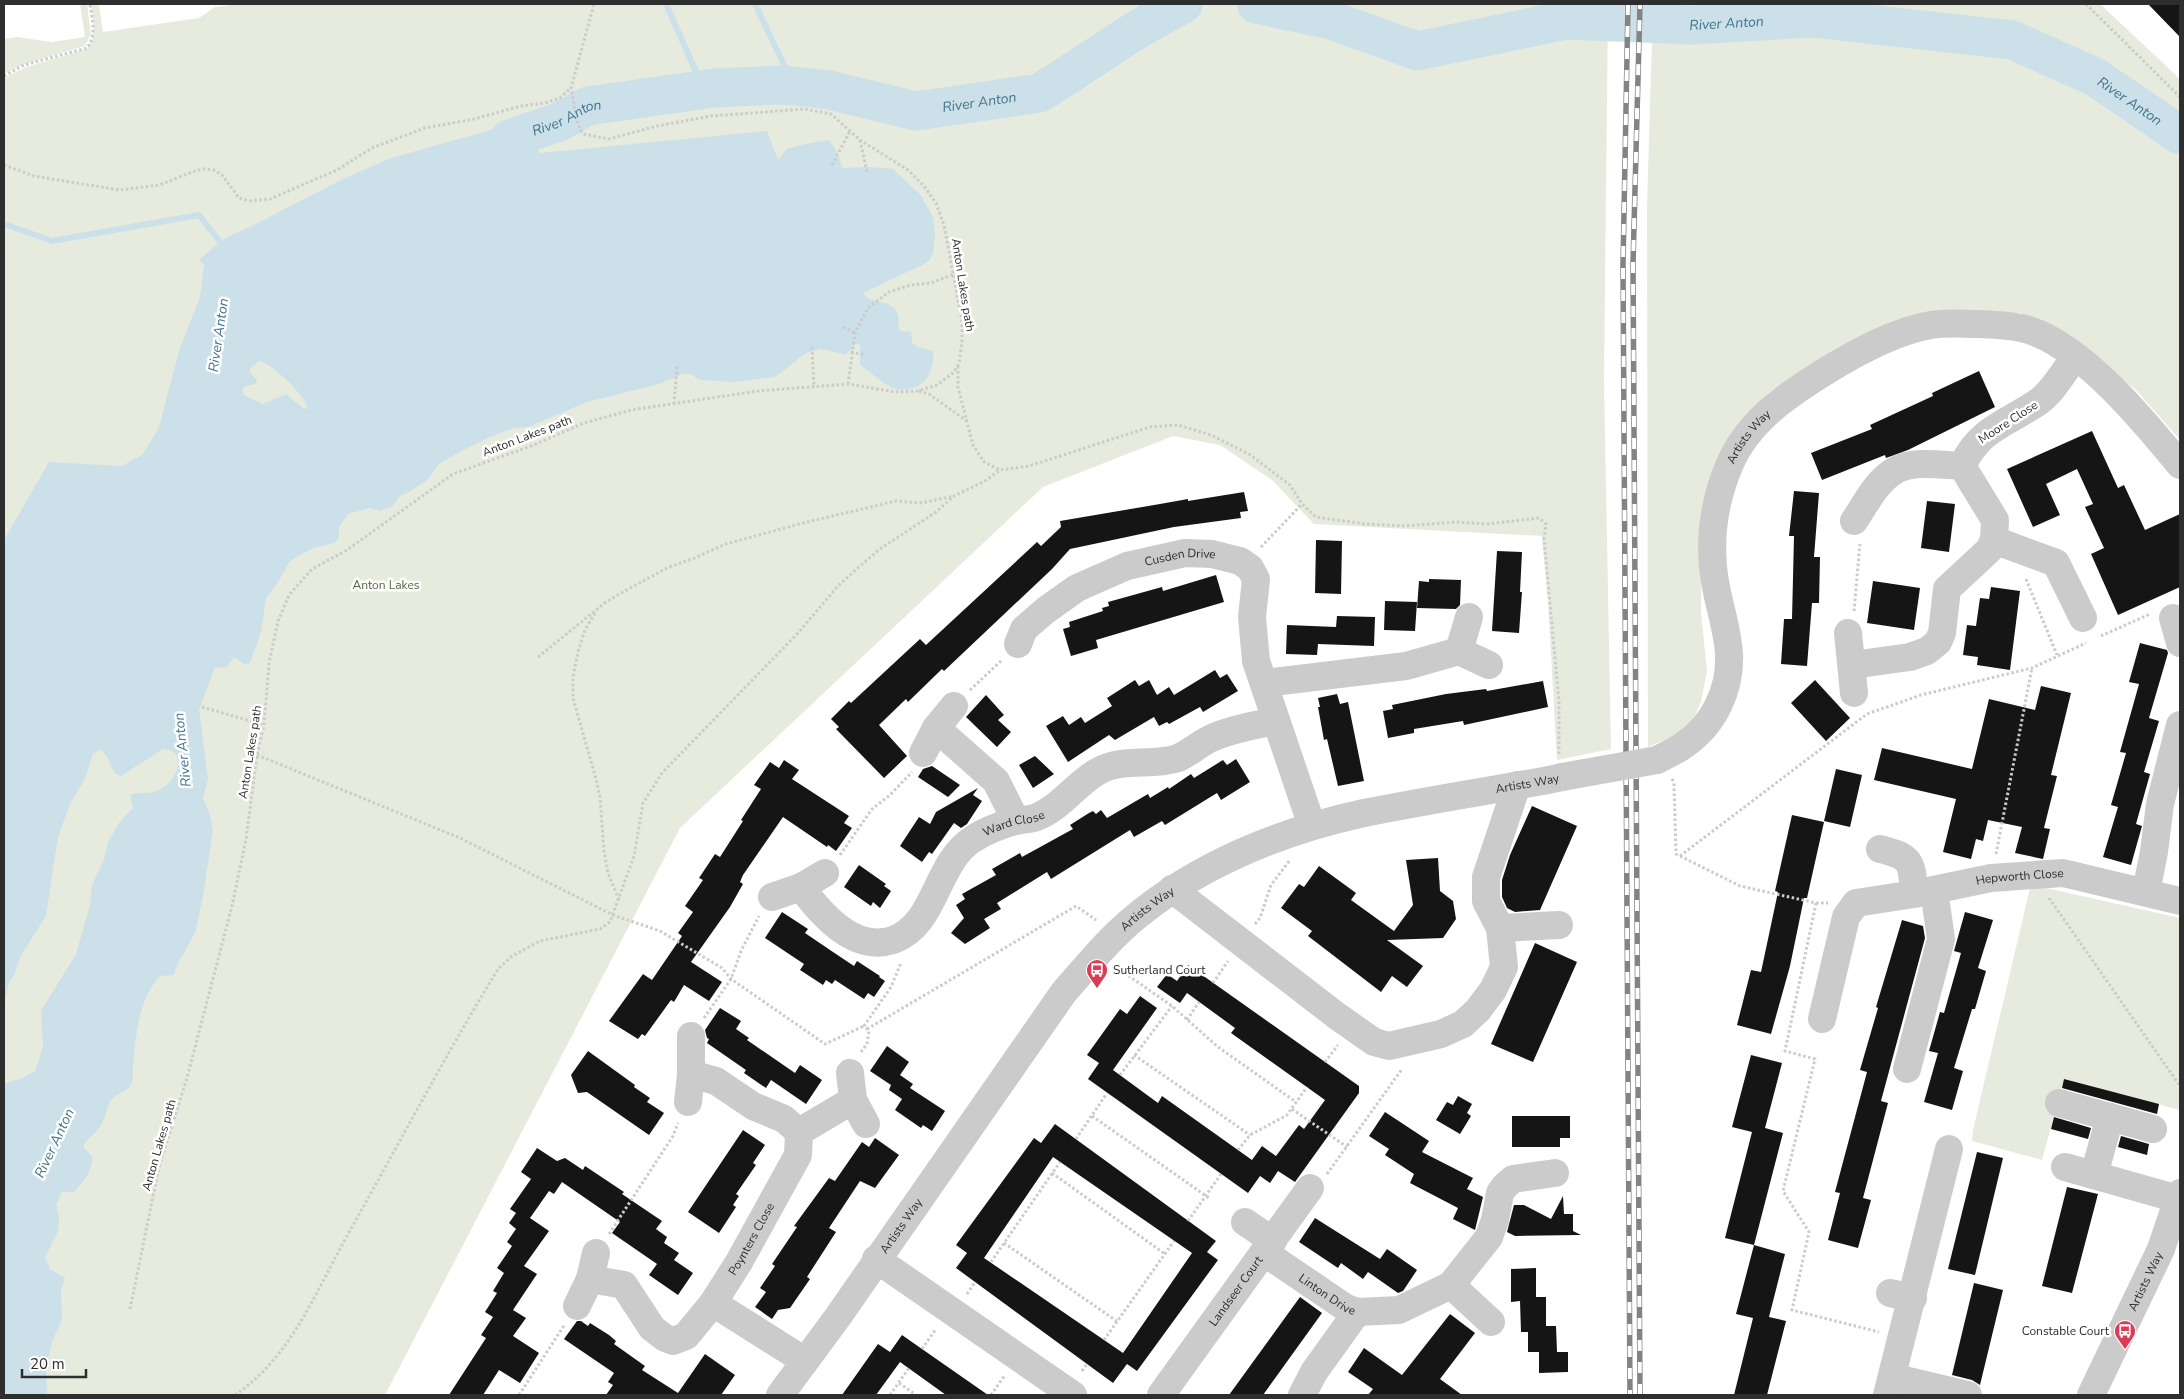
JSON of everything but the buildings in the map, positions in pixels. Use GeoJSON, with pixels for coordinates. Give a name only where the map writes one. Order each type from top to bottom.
{"type":"FeatureCollection","features":[{"type":"Feature","properties":{"kind":"street","name":"Artists Way"},"geometry":{"type":"LineString","coordinates":[[780,1395],[876,1259],[1022,1068],[1064,992],[1107,944],[1172,889],[1239,854],[1312,826],[1364,813],[1657,760],[1684,745],[1702,729],[1718,709],[1727,683],[1729,654],[1713,566],[1712,537],[1717,498],[1729,464],[1743,441],[1760,420],[1779,402],[1840,362],[1904,332],[1933,324],[1998,325],[2029,330],[2054,342],[2075,357],[2124,399],[2180,465]]}},
{"type":"Feature","properties":{"kind":"street","name":"Moore Close"},"geometry":{"type":"LineString","coordinates":[[1962,466],[1969,451],[1980,438],[2039,402],[2075,357]]}},
{"type":"Feature","properties":{"kind":"street"},"geometry":{"type":"LineString","coordinates":[[1852,665],[1910,657],[1927,651],[1938,642],[1942,633],[1947,589],[1989,550],[1994,540],[1995,520],[1962,466],[1913,465],[1897,469],[1886,476],[1854,521]]}},
{"type":"Feature","properties":{"kind":"street"},"geometry":{"type":"LineString","coordinates":[[1994,540],[2056,563],[2082,618]]}},
{"type":"Feature","properties":{"kind":"street","name":"Cusden Drive"},"geometry":{"type":"LineString","coordinates":[[1018,644],[1024,629],[1046,610],[1077,588],[1127,566],[1185,553],[1212,554],[1240,560],[1245,564]]}},
{"type":"Feature","properties":{"kind":"street"},"geometry":{"type":"LineString","coordinates":[[1245,564],[1250,568],[1256,579],[1252,617],[1256,661],[1312,826]]}},
{"type":"Feature","properties":{"kind":"street"},"geometry":{"type":"LineString","coordinates":[[1459,651],[1469,617]]}},
{"type":"Feature","properties":{"kind":"street"},"geometry":{"type":"LineString","coordinates":[[1848,633],[1854,693]]}},
{"type":"Feature","properties":{"kind":"street"},"geometry":{"type":"LineString","coordinates":[[1265,683],[1406,666],[1459,651],[1489,665]]}},
{"type":"Feature","properties":{"kind":"street"},"geometry":{"type":"LineString","coordinates":[[922,753],[936,728],[954,706]]}},
{"type":"Feature","properties":{"kind":"street","name":"Ward Close"},"geometry":{"type":"LineString","coordinates":[[801,887],[824,916],[841,930],[872,942],[892,940],[911,930],[930,905],[945,870],[972,839],[1016,821],[1036,818],[1054,808],[1097,771],[1119,763],[1163,762],[1180,757],[1214,737],[1276,721]]}},
{"type":"Feature","properties":{"kind":"street"},"geometry":{"type":"LineString","coordinates":[[2146,892],[2154,852],[2160,804],[2180,725]]}},
{"type":"Feature","properties":{"kind":"street"},"geometry":{"type":"LineString","coordinates":[[936,728],[996,781],[1016,821]]}},
{"type":"Feature","properties":{"kind":"street"},"geometry":{"type":"LineString","coordinates":[[1172,889],[1374,1042],[1389,1046],[1463,1024],[1478,1010],[1493,990],[1504,967],[1500,928],[1486,900],[1486,877],[1517,785]]}},
{"type":"Feature","properties":{"kind":"street"},"geometry":{"type":"LineString","coordinates":[[1880,849],[1899,854],[1908,862],[1924,892],[1941,940],[1907,1069]]}},
{"type":"Feature","properties":{"kind":"street"},"geometry":{"type":"LineString","coordinates":[[772,897],[801,887],[825,873]]}},
{"type":"Feature","properties":{"kind":"street","name":"Hepworth Close"},"geometry":{"type":"LineString","coordinates":[[1856,903],[1924,892],[1991,878],[2063,873],[2180,901]]}},
{"type":"Feature","properties":{"kind":"street"},"geometry":{"type":"LineString","coordinates":[[1822,1019],[1846,917],[1856,903]]}},
{"type":"Feature","properties":{"kind":"street"},"geometry":{"type":"LineString","coordinates":[[1500,928],[1559,925]]}},
{"type":"Feature","properties":{"kind":"street"},"geometry":{"type":"LineString","coordinates":[[688,1102],[692,1074],[692,1036]]}},
{"type":"Feature","properties":{"kind":"street"},"geometry":{"type":"LineString","coordinates":[[850,1072],[853,1100],[866,1124]]}},
{"type":"Feature","properties":{"kind":"street"},"geometry":{"type":"LineString","coordinates":[[692,1074],[716,1081],[753,1106],[784,1119],[799,1132],[853,1100]]}},
{"type":"Feature","properties":{"kind":"street"},"geometry":{"type":"LineString","coordinates":[[2058,1103],[2153,1128]]}},
{"type":"Feature","properties":{"kind":"street"},"geometry":{"type":"LineString","coordinates":[[2094,1175],[2110,1117]]}},
{"type":"Feature","properties":{"kind":"street","name":"Poynters Close"},"geometry":{"type":"LineString","coordinates":[[590,1279],[624,1285],[652,1328],[665,1338],[673,1341],[686,1336],[713,1303],[792,1169],[798,1155],[799,1132]]}},
{"type":"Feature","properties":{"kind":"street"},"geometry":{"type":"LineString","coordinates":[[1949,1150],[1901,1295],[1903,1338],[1890,1386],[1968,1395]]}},
{"type":"Feature","properties":{"kind":"street"},"geometry":{"type":"LineString","coordinates":[[2064,1166],[2179,1196]]}},
{"type":"Feature","properties":{"kind":"street","name":"Linton Drive"},"geometry":{"type":"LineString","coordinates":[[1245,1222],[1269,1247],[1346,1308],[1357,1312],[1399,1310],[1451,1285],[1489,1237],[1496,1220],[1500,1193],[1505,1186],[1513,1179],[1555,1173]]}},
{"type":"Feature","properties":{"kind":"street","name":"Landseer Court"},"geometry":{"type":"LineString","coordinates":[[1161,1395],[1310,1188]]}},
{"type":"Feature","properties":{"kind":"street","name":"Artists Way"},"geometry":{"type":"LineString","coordinates":[[2091,1395],[2161,1249],[2179,1196]]}},
{"type":"Feature","properties":{"kind":"street"},"geometry":{"type":"LineString","coordinates":[[577,1306],[590,1279],[596,1253]]}},
{"type":"Feature","properties":{"kind":"street"},"geometry":{"type":"LineString","coordinates":[[876,1259],[1072,1395]]}},
{"type":"Feature","properties":{"kind":"street"},"geometry":{"type":"LineString","coordinates":[[1451,1285],[1490,1322]]}},
{"type":"Feature","properties":{"kind":"street"},"geometry":{"type":"LineString","coordinates":[[713,1303],[805,1361]]}},
{"type":"Feature","properties":{"kind":"street"},"geometry":{"type":"LineString","coordinates":[[1308,1384],[1357,1312]]}},
{"type":"Feature","properties":{"kind":"path"},"geometry":{"type":"LineString","coordinates":[[4,76],[24,65],[87,48],[92,41],[93,34],[90,4]]}},
{"type":"Feature","properties":{"kind":"path"},"geometry":{"type":"LineString","coordinates":[[4,165],[34,176],[120,190],[159,185],[195,170],[214,170],[222,175],[239,198],[250,201],[270,199],[337,170],[372,148],[425,128],[474,119],[560,98],[571,88],[594,4]]}},
{"type":"Feature","properties":{"kind":"path"},"geometry":{"type":"LineString","coordinates":[[2086,4],[2180,97]]}},
{"type":"Feature","properties":{"kind":"path","name":"Anton Lakes path"},"geometry":{"type":"LineString","coordinates":[[130,1309],[159,1167],[187,1078],[232,906],[246,839],[257,755],[264,725],[269,663],[278,621],[289,595],[312,570],[347,550],[453,474],[534,445],[584,423],[630,410],[758,391],[848,384],[895,392],[918,391],[937,385],[953,373],[958,364],[962,341],[962,321],[944,225],[936,203],[924,186],[908,170],[860,140],[832,114],[805,109],[711,116],[657,126],[609,139],[583,134],[578,126],[575,101],[571,88]]}},
{"type":"Feature","properties":{"kind":"path"},"geometry":{"type":"LineString","coordinates":[[832,165],[850,131]]}},
{"type":"Feature","properties":{"kind":"path"},"geometry":{"type":"LineString","coordinates":[[860,140],[867,172]]}},
{"type":"Feature","properties":{"kind":"path"},"geometry":{"type":"LineString","coordinates":[[848,384],[850,352],[855,332],[868,308],[889,292],[911,285],[931,283],[954,274]]}},
{"type":"Feature","properties":{"kind":"path"},"geometry":{"type":"LineString","coordinates":[[843,327],[855,332]]}},
{"type":"Feature","properties":{"kind":"path"},"geometry":{"type":"LineString","coordinates":[[812,347],[814,387]]}},
{"type":"Feature","properties":{"kind":"path"},"geometry":{"type":"LineString","coordinates":[[850,352],[864,356]]}},
{"type":"Feature","properties":{"kind":"path"},"geometry":{"type":"LineString","coordinates":[[958,364],[958,387],[972,445],[984,462],[1000,470]]}},
{"type":"Feature","properties":{"kind":"path"},"geometry":{"type":"LineString","coordinates":[[674,404],[678,366]]}},
{"type":"Feature","properties":{"kind":"path"},"geometry":{"type":"LineString","coordinates":[[918,391],[929,394],[967,421]]}},
{"type":"Feature","properties":{"kind":"path"},"geometry":{"type":"LineString","coordinates":[[538,657],[596,610],[621,593],[669,567],[726,544],[896,501],[922,502],[954,496],[985,481],[1000,470],[1029,466],[1150,427],[1178,425],[1211,435],[1249,454],[1290,485],[1302,504],[1316,517],[1365,524],[1405,526],[1455,522],[1487,524],[1539,518],[1546,524],[1544,539],[1559,702],[1561,777]]}},
{"type":"Feature","properties":{"kind":"path"},"geometry":{"type":"LineString","coordinates":[[235,1395],[249,1386],[290,1341],[339,1249],[498,969],[512,956],[540,941],[600,929],[610,922],[634,856],[643,804],[662,773],[798,633],[838,586],[880,549],[936,512],[954,496]]}},
{"type":"Feature","properties":{"kind":"path"},"geometry":{"type":"LineString","coordinates":[[1245,564],[1302,504]]}},
{"type":"Feature","properties":{"kind":"path"},"geometry":{"type":"LineString","coordinates":[[1848,633],[1854,620],[1861,538],[1854,521]]}},
{"type":"Feature","properties":{"kind":"path"},"geometry":{"type":"LineString","coordinates":[[2018,575],[2026,578],[2057,656]]}},
{"type":"Feature","properties":{"kind":"path"},"geometry":{"type":"LineString","coordinates":[[596,610],[585,630],[578,652],[573,677],[573,698],[600,797],[604,851],[608,873],[619,900]]}},
{"type":"Feature","properties":{"kind":"path"},"geometry":{"type":"LineString","coordinates":[[1680,856],[1867,714],[1921,695],[2032,668],[2057,656],[2169,624]]}},
{"type":"Feature","properties":{"kind":"path"},"geometry":{"type":"LineString","coordinates":[[954,706],[1018,644]]}},
{"type":"Feature","properties":{"kind":"path"},"geometry":{"type":"LineString","coordinates":[[1991,878],[2032,668]]}},
{"type":"Feature","properties":{"kind":"path"},"geometry":{"type":"LineString","coordinates":[[202,707],[264,725]]}},
{"type":"Feature","properties":{"kind":"path"},"geometry":{"type":"LineString","coordinates":[[825,873],[846,848],[872,810],[890,795],[917,767],[922,753]]}},
{"type":"Feature","properties":{"kind":"path"},"geometry":{"type":"LineString","coordinates":[[257,755],[460,838],[613,915],[666,935],[722,968],[731,979],[825,1044],[865,1028],[1076,906],[1107,944],[1187,1020],[1218,1047],[1296,1102]]}},
{"type":"Feature","properties":{"kind":"path"},"geometry":{"type":"LineString","coordinates":[[1657,760],[1674,782],[1676,854],[1740,886],[1816,903],[1856,903]]}},
{"type":"Feature","properties":{"kind":"path"},"geometry":{"type":"LineString","coordinates":[[1242,942],[1260,918],[1271,885],[1293,855]]}},
{"type":"Feature","properties":{"kind":"path"},"geometry":{"type":"LineString","coordinates":[[2031,874],[2180,1086]]}},
{"type":"Feature","properties":{"kind":"path"},"geometry":{"type":"LineString","coordinates":[[692,1036],[731,979],[741,951],[756,920],[772,897]]}},
{"type":"Feature","properties":{"kind":"path"},"geometry":{"type":"LineString","coordinates":[[1816,903],[1784,1052],[1815,1059],[1783,1191],[1808,1232],[1792,1310],[1903,1338]]}},
{"type":"Feature","properties":{"kind":"path"},"geometry":{"type":"LineString","coordinates":[[865,1028],[891,987],[911,930]]}},
{"type":"Feature","properties":{"kind":"path"},"geometry":{"type":"LineString","coordinates":[[1187,1020],[1200,1002]]}},
{"type":"Feature","properties":{"kind":"path"},"geometry":{"type":"LineString","coordinates":[[1120,1075],[1172,1006]]}},
{"type":"Feature","properties":{"kind":"path"},"geometry":{"type":"LineString","coordinates":[[850,1072],[853,1064],[867,1044],[868,1031],[865,1028]]}},
{"type":"Feature","properties":{"kind":"path"},"geometry":{"type":"LineString","coordinates":[[1310,1188],[1319,1185],[1431,1032]]}},
{"type":"Feature","properties":{"kind":"path"},"geometry":{"type":"LineString","coordinates":[[1134,1055],[1250,1135]]}},
{"type":"Feature","properties":{"kind":"path"},"geometry":{"type":"LineString","coordinates":[[1238,1150],[1250,1135],[1287,1115],[1307,1088]]}},
{"type":"Feature","properties":{"kind":"path"},"geometry":{"type":"LineString","coordinates":[[1076,1139],[1107,1093]]}},
{"type":"Feature","properties":{"kind":"path"},"geometry":{"type":"LineString","coordinates":[[596,1253],[673,1136],[688,1102]]}},
{"type":"Feature","properties":{"kind":"path"},"geometry":{"type":"LineString","coordinates":[[1292,1108],[1347,1147]]}},
{"type":"Feature","properties":{"kind":"path"},"geometry":{"type":"LineString","coordinates":[[1092,1116],[1208,1197]]}},
{"type":"Feature","properties":{"kind":"path"},"geometry":{"type":"LineString","coordinates":[[991,1262],[1060,1162]]}},
{"type":"Feature","properties":{"kind":"path"},"geometry":{"type":"LineString","coordinates":[[1052,1173],[1165,1254]]}},
{"type":"Feature","properties":{"kind":"path"},"geometry":{"type":"LineString","coordinates":[[1188,1221],[1208,1197],[1221,1174]]}},
{"type":"Feature","properties":{"kind":"path"},"geometry":{"type":"LineString","coordinates":[[1104,1340],[1174,1240]]}},
{"type":"Feature","properties":{"kind":"path"},"geometry":{"type":"LineString","coordinates":[[1004,1243],[1118,1322]]}},
{"type":"Feature","properties":{"kind":"path"},"geometry":{"type":"LineString","coordinates":[[519,1395],[577,1306]]}},
{"type":"Feature","properties":{"kind":"path"},"geometry":{"type":"LineString","coordinates":[[890,1395],[909,1368]]}},
{"type":"Feature","properties":{"kind":"path"},"geometry":{"type":"LineString","coordinates":[[899,1382],[916,1395]]}},
{"type":"Feature","properties":{"kind":"green space"},"geometry":{"type":"Polygon","coordinates":[[[80,4],[87,4],[91,34],[85,46],[24,64],[4,74],[4,39],[17,37],[52,42],[85,37],[80,4]]]}},
{"type":"Feature","properties":{"kind":"green space","name":"Anton Lakes"},"geometry":{"type":"Polygon","coordinates":[[[91,4],[99,4],[103,32],[199,18],[215,7],[239,4],[1608,4],[1604,382],[1611,749],[1557,760],[1548,601],[1542,536],[1314,524],[1272,480],[1220,445],[1173,436],[1043,487],[680,828],[385,1395],[4,1395],[4,78],[26,67],[87,49],[94,33],[91,4]]]}},
{"type":"Feature","properties":{"kind":"green space"},"geometry":{"type":"Polygon","coordinates":[[[1653,4],[2100,4],[2180,79],[2180,440],[2137,391],[2072,339],[2042,320],[2020,313],[1962,310],[1804,372],[1771,391],[1740,421],[1728,442],[1702,515],[1701,612],[1707,671],[1701,702],[1693,720],[1679,734],[1648,747],[1647,206],[1653,4]]]}},
{"type":"Feature","properties":{"kind":"green space"},"geometry":{"type":"Polygon","coordinates":[[[2030,888],[2046,888],[2180,918],[2180,1110],[2064,1079],[2042,1160],[1972,1141],[2030,888]]]}},
{"type":"Feature","properties":{"kind":"water"},"geometry":{"type":"Polygon","coordinates":[[[558,112],[560,134],[542,139],[534,147],[540,153],[767,131],[778,160],[787,149],[829,140],[835,148],[843,168],[893,169],[920,194],[933,217],[935,235],[933,254],[928,262],[863,293],[871,299],[894,308],[898,314],[900,331],[911,332],[912,343],[918,347],[933,351],[932,367],[925,380],[919,385],[905,390],[892,388],[860,365],[860,345],[856,344],[845,355],[821,349],[806,353],[775,377],[734,382],[700,380],[690,374],[683,374],[659,384],[587,402],[528,427],[514,428],[493,436],[463,450],[439,464],[427,480],[400,496],[392,507],[379,511],[370,508],[348,514],[339,527],[339,538],[335,543],[313,548],[290,561],[266,598],[261,632],[250,663],[244,664],[234,657],[226,668],[215,667],[199,710],[208,779],[203,798],[210,815],[213,830],[203,896],[195,933],[177,965],[174,975],[160,976],[147,996],[139,1018],[131,1085],[112,1099],[102,1124],[86,1141],[83,1147],[92,1156],[87,1176],[74,1192],[62,1192],[56,1204],[59,1218],[58,1231],[45,1257],[50,1269],[65,1278],[61,1291],[62,1320],[52,1342],[46,1369],[47,1395],[4,1395],[4,1084],[35,1071],[43,1047],[41,1011],[76,954],[90,905],[92,885],[104,860],[108,842],[119,823],[133,808],[130,795],[154,792],[168,784],[177,769],[178,759],[171,750],[163,749],[121,776],[114,771],[103,752],[99,750],[93,754],[85,779],[71,802],[58,837],[46,916],[21,955],[14,975],[9,982],[4,1006],[4,540],[49,462],[122,466],[143,454],[159,427],[179,351],[200,297],[204,264],[199,260],[225,238],[341,180],[391,158],[494,129],[522,125],[558,112]],[[260,361],[250,368],[250,372],[257,380],[256,384],[246,386],[242,390],[244,395],[263,404],[286,394],[303,408],[308,409],[306,403],[295,389],[273,368],[260,361]]]}},
{"type":"Feature","properties":{"kind":"waterway"},"geometry":{"type":"LineString","coordinates":[[666,4],[704,90]]}},
{"type":"Feature","properties":{"kind":"waterway"},"geometry":{"type":"LineString","coordinates":[[755,4],[794,86]]}},
{"type":"Feature","properties":{"kind":"waterway","name":"River Anton"},"geometry":{"type":"LineString","coordinates":[[509,139],[559,122],[588,106],[714,88],[794,86],[829,90],[916,111],[1040,93],[1138,29],[1183,4]]}},
{"type":"Feature","properties":{"kind":"waterway","name":"River Anton"},"geometry":{"type":"LineString","coordinates":[[1256,4],[1331,20],[1417,51],[1566,20],[1691,25],[1814,18],[2012,40],[2095,77],[2180,135]]}},
{"type":"Feature","properties":{"kind":"waterway"},"geometry":{"type":"LineString","coordinates":[[4,224],[52,241],[199,215],[224,247]]}},
{"type":"Feature","properties":{"kind":"railway"},"geometry":{"type":"LineString","coordinates":[[1628,4],[1623,265],[1630,1395]]}},
{"type":"Feature","properties":{"kind":"railway"},"geometry":{"type":"LineString","coordinates":[[1640,4],[1633,264],[1640,1395]]}},
{"type":"Feature","properties":{"kind":"place","name":"Sutherland Court"},"geometry":{"type":"Point","coordinates":[1097,989]}},
{"type":"Feature","properties":{"kind":"place","name":"Constable Court"},"geometry":{"type":"Point","coordinates":[2125,1350]}}]}
